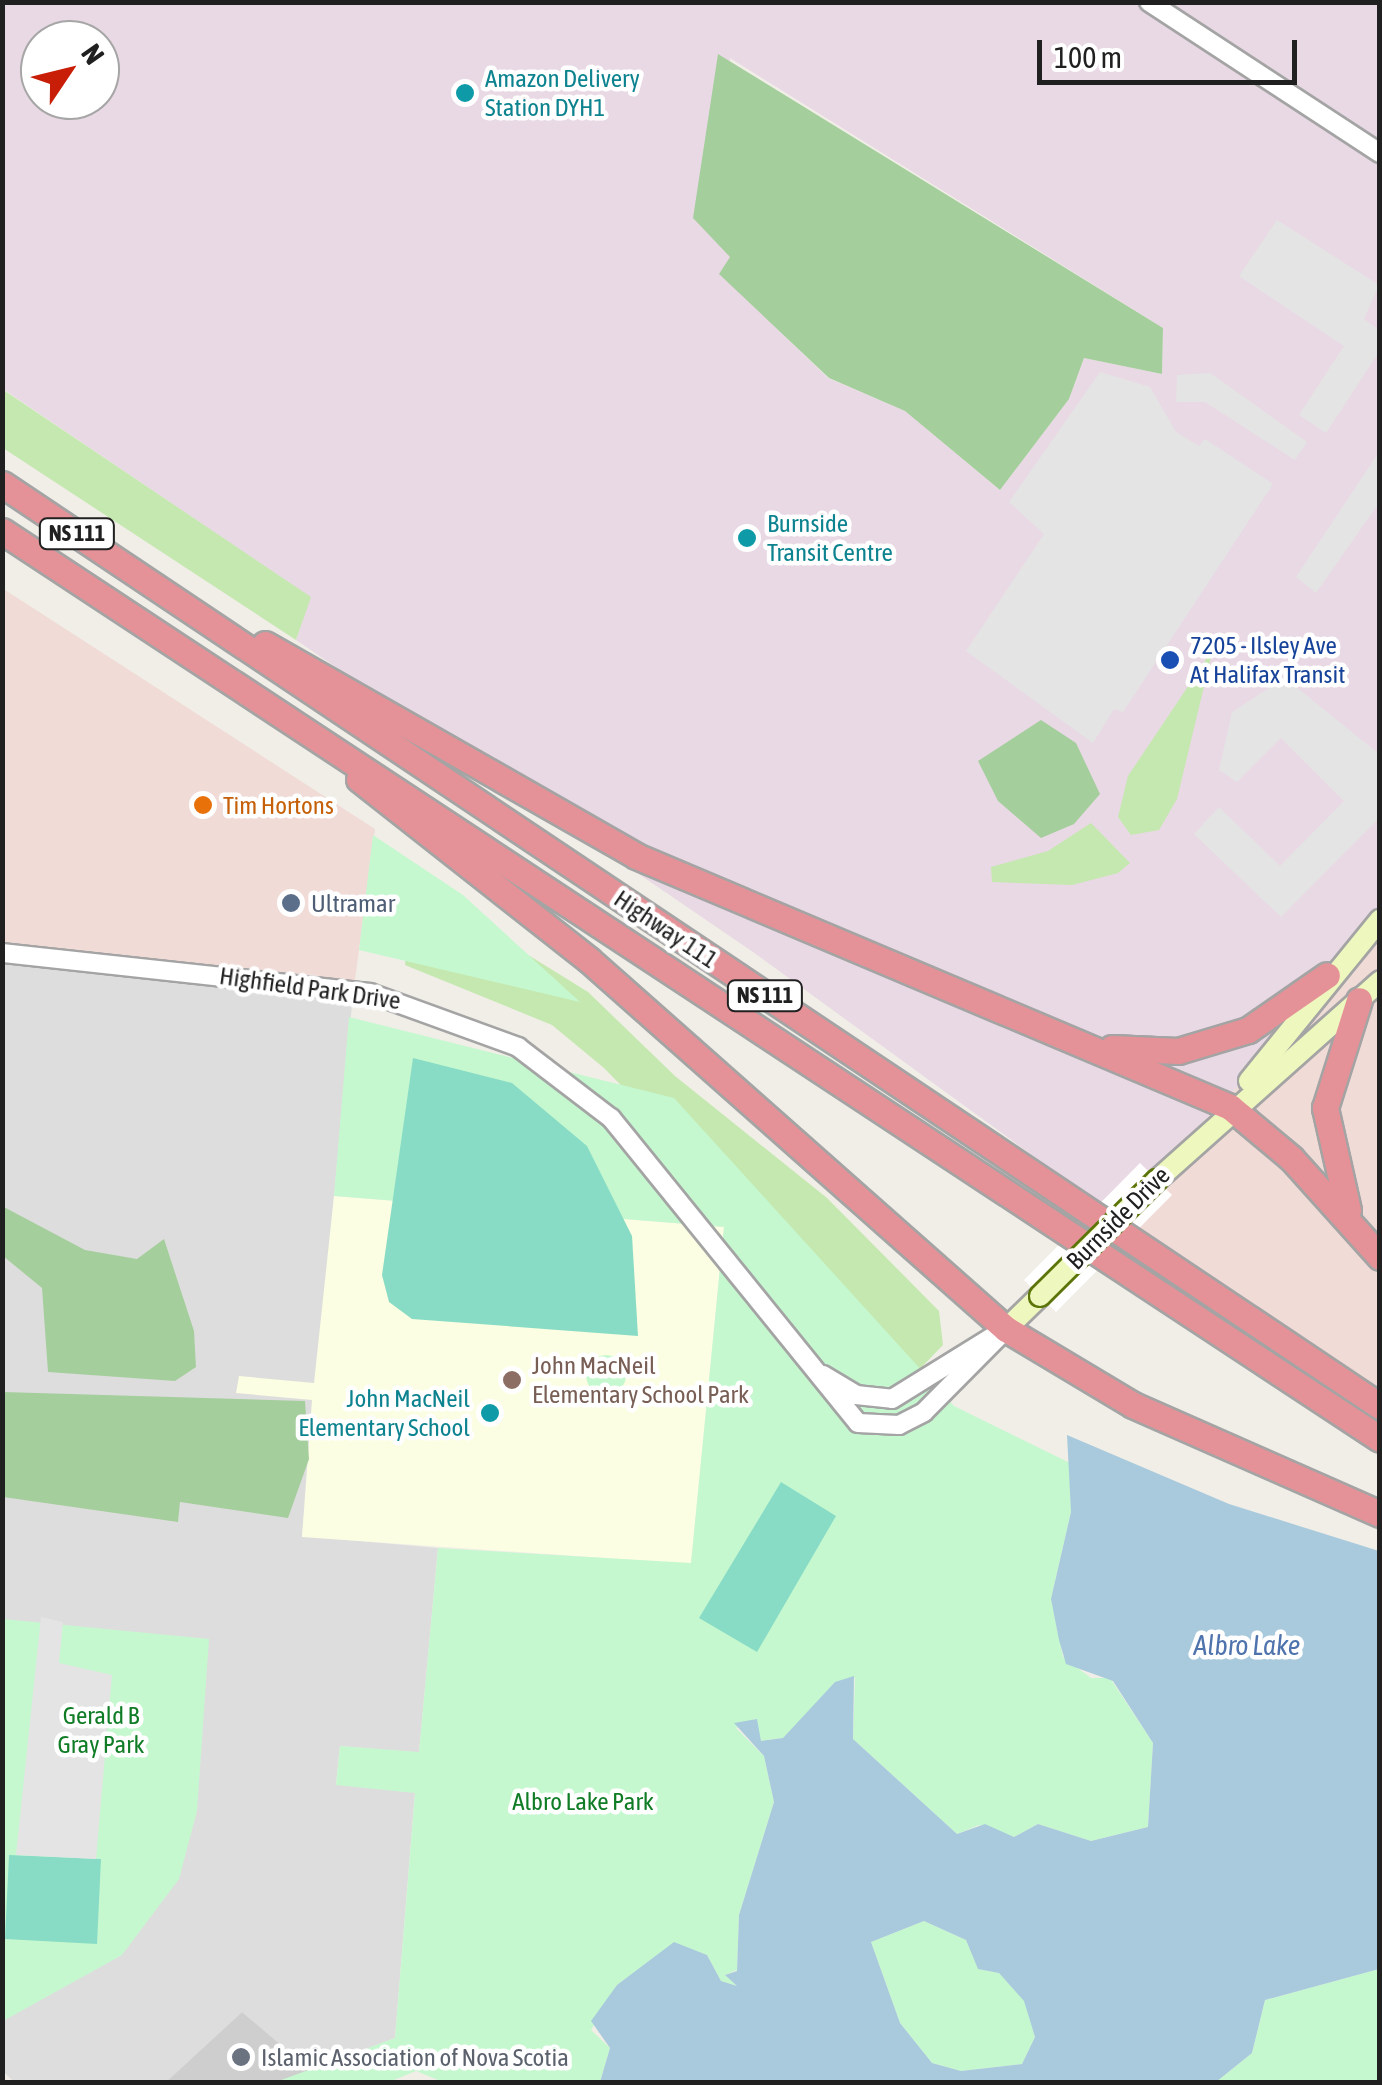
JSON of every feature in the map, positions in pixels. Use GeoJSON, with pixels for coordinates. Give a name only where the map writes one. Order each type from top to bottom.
{"type":"FeatureCollection","features":[{"type":"Feature","properties":{"kind":"highway","name":"Highway 111"},"geometry":{"type":"LineString","coordinates":[[2,484],[1380,1406]]}},
{"type":"Feature","properties":{"kind":"highway","name":"Highway 111"},"geometry":{"type":"LineString","coordinates":[[2,531],[234,679],[1380,1439]]}},
{"type":"Feature","properties":{"kind":"highway"},"geometry":{"type":"LineString","coordinates":[[152,584],[636,856],[1102,1047],[1230,1107],[1380,1257]]}},
{"type":"Feature","properties":{"kind":"highway"},"geometry":{"type":"LineString","coordinates":[[234,679],[589,960],[1006,1329],[1133,1405],[1380,1514]]}},
{"type":"Feature","properties":{"kind":"highway"},"geometry":{"type":"LineString","coordinates":[[1102,1047],[1178,1051],[1248,1030],[1327,975]]}},
{"type":"Feature","properties":{"kind":"highway"},"geometry":{"type":"LineString","coordinates":[[1358,1232],[1335,1183],[1324,1128],[1336,1052],[1359,1000]]}},
{"type":"Feature","properties":{"kind":"main road","name":"Burnside Drive"},"geometry":{"type":"LineString","coordinates":[[1230,1107],[1327,975],[1380,920]]}},
{"type":"Feature","properties":{"kind":"main road","name":"Burnside Drive"},"geometry":{"type":"LineString","coordinates":[[1006,1329],[1230,1107],[1380,981]]}},
{"type":"Feature","properties":{"kind":"street"},"geometry":{"type":"LineString","coordinates":[[1149,2],[1380,154]]}},
{"type":"Feature","properties":{"kind":"street","name":"Highfield Park Drive"},"geometry":{"type":"LineString","coordinates":[[2,952],[370,993],[504,1040],[611,1118],[823,1375],[858,1423],[899,1425],[988,1356],[1006,1329]]}},
{"type":"Feature","properties":{"kind":"street","name":"Highfield Park Drive"},"geometry":{"type":"LineString","coordinates":[[823,1375],[856,1395],[892,1399],[1006,1329]]}},
{"type":"Feature","properties":{"kind":"shaded area"},"geometry":{"type":"Polygon","coordinates":[[[2,3],[1379,3],[1379,942],[1113,1214],[753,952],[296,640],[310,597],[3,389],[2,3]],[[730,58],[731,257],[720,274],[828,378],[905,411],[1000,490],[1069,399],[1084,358],[1162,374],[1163,328],[730,58]]]}},
{"type":"Feature","properties":{"kind":"shaded area"},"geometry":{"type":"Polygon","coordinates":[[[1277,220],[1379,285],[1364,319],[1379,330],[1379,352],[1326,433],[1299,415],[1344,346],[1239,276],[1277,220]]]}},
{"type":"Feature","properties":{"kind":"shaded area"},"geometry":{"type":"Polygon","coordinates":[[[1100,372],[1150,387],[1176,432],[1199,446],[1205,439],[1273,484],[1123,712],[1114,709],[1093,743],[966,651],[1044,534],[1009,502],[1100,372]]]}},
{"type":"Feature","properties":{"kind":"shaded area"},"geometry":{"type":"Polygon","coordinates":[[[1210,373],[1307,442],[1295,460],[1205,402],[1176,402],[1177,375],[1210,373]]]}},
{"type":"Feature","properties":{"kind":"shaded area"},"geometry":{"type":"Polygon","coordinates":[[[1379,452],[1379,503],[1316,593],[1296,577],[1379,452]]]}},
{"type":"Feature","properties":{"kind":"shaded area"},"geometry":{"type":"Polygon","coordinates":[[[2,588],[375,829],[353,995],[3,957],[2,588]]]}},
{"type":"Feature","properties":{"kind":"shaded area"},"geometry":{"type":"Polygon","coordinates":[[[1285,678],[1379,754],[1380,817],[1281,917],[1194,834],[1219,807],[1280,866],[1344,801],[1281,738],[1237,782],[1219,770],[1232,712],[1285,678]]]}},
{"type":"Feature","properties":{"kind":"shaded area"},"geometry":{"type":"Polygon","coordinates":[[[1379,942],[1379,1417],[1113,1214],[1379,942]]]}},
{"type":"Feature","properties":{"kind":"shaded area"},"geometry":{"type":"Polygon","coordinates":[[[2,957],[353,995],[302,1536],[438,1548],[419,1753],[340,1746],[336,1784],[415,1792],[395,2038],[312,2071],[242,2012],[166,2082],[14,2082],[3,2071],[2,957]]]}},
{"type":"Feature","properties":{"kind":"shaded area","name":"John MacNeil Elementary School Park"},"geometry":{"type":"Polygon","coordinates":[[[334,1196],[724,1227],[691,1564],[302,1537],[312,1400],[236,1393],[239,1376],[314,1383],[334,1196]]]}},
{"type":"Feature","properties":{"kind":"shaded area"},"geometry":{"type":"Polygon","coordinates":[[[41,1617],[63,1622],[59,1663],[112,1675],[96,1859],[16,1855],[41,1617]]]}},
{"type":"Feature","properties":{"kind":"shaded area"},"geometry":{"type":"Polygon","coordinates":[[[242,2012],[312,2071],[276,2082],[166,2082],[242,2012]]]}},
{"type":"Feature","properties":{"kind":"green space"},"geometry":{"type":"Polygon","coordinates":[[[718,54],[1163,328],[1162,374],[1084,358],[1069,399],[1000,490],[905,411],[829,378],[719,274],[730,257],[693,218],[718,54]]]}},
{"type":"Feature","properties":{"kind":"green space"},"geometry":{"type":"Polygon","coordinates":[[[2,389],[311,597],[296,640],[3,448],[2,389]]]}},
{"type":"Feature","properties":{"kind":"green space"},"geometry":{"type":"Polygon","coordinates":[[[1213,649],[1177,799],[1159,830],[1131,835],[1118,817],[1128,776],[1213,649]]]}},
{"type":"Feature","properties":{"kind":"green space"},"geometry":{"type":"Polygon","coordinates":[[[1041,720],[1076,743],[1100,794],[1074,824],[1041,838],[998,801],[978,761],[1041,720]]]}},
{"type":"Feature","properties":{"kind":"green space"},"geometry":{"type":"Polygon","coordinates":[[[1091,823],[1130,863],[1118,873],[1072,885],[992,882],[991,867],[1048,851],[1091,823]]]}},
{"type":"Feature","properties":{"kind":"green space"},"geometry":{"type":"Polygon","coordinates":[[[373,835],[463,895],[580,1002],[359,950],[373,835]]]}},
{"type":"Feature","properties":{"kind":"green space"},"geometry":{"type":"Polygon","coordinates":[[[412,883],[588,992],[675,1076],[827,1198],[939,1311],[943,1345],[910,1379],[604,1068],[552,1025],[405,965],[412,883]]]}},
{"type":"Feature","properties":{"kind":"green space","name":"Albro Lake Park"},"geometry":{"type":"Polygon","coordinates":[[[349,1017],[674,1098],[954,1406],[1070,1463],[1071,1512],[1051,1599],[1063,1657],[1091,1678],[1110,1678],[1153,1743],[1148,1827],[1091,1841],[1038,1824],[1014,1837],[979,1825],[957,1834],[853,1739],[855,1677],[783,1738],[761,1741],[755,1719],[736,1728],[764,1756],[774,1802],[739,1915],[737,1970],[725,1975],[737,1986],[721,1981],[707,1955],[681,1946],[622,1981],[591,2030],[610,2048],[600,2082],[443,2082],[416,2071],[389,2082],[276,2082],[395,2038],[415,1793],[336,1785],[340,1746],[419,1752],[438,1548],[691,1563],[724,1227],[334,1196],[349,1017]]]}},
{"type":"Feature","properties":{"kind":"green space"},"geometry":{"type":"Polygon","coordinates":[[[413,1058],[512,1083],[587,1146],[632,1236],[638,1336],[412,1319],[389,1302],[382,1275],[413,1058]]]}},
{"type":"Feature","properties":{"kind":"green space"},"geometry":{"type":"Polygon","coordinates":[[[2,1206],[85,1250],[137,1259],[164,1239],[194,1331],[196,1367],[175,1381],[48,1372],[42,1288],[3,1256],[2,1206]]]}},
{"type":"Feature","properties":{"kind":"green space"},"geometry":{"type":"Polygon","coordinates":[[[606,1355],[620,1361],[626,1375],[620,1389],[606,1395],[592,1389],[586,1375],[592,1361],[606,1355]]]}},
{"type":"Feature","properties":{"kind":"green space"},"geometry":{"type":"Polygon","coordinates":[[[3,1392],[305,1401],[309,1459],[288,1518],[180,1502],[178,1522],[3,1497],[3,1392]]]}},
{"type":"Feature","properties":{"kind":"green space"},"geometry":{"type":"Polygon","coordinates":[[[781,1482],[836,1516],[757,1652],[699,1618],[781,1482]]]}},
{"type":"Feature","properties":{"kind":"green space","name":"Gerald B Gray Park"},"geometry":{"type":"Polygon","coordinates":[[[3,1619],[209,1639],[197,1811],[179,1879],[122,1955],[3,2021],[3,1619]]]}},
{"type":"Feature","properties":{"kind":"green space"},"geometry":{"type":"Polygon","coordinates":[[[9,1855],[101,1859],[97,1944],[5,1939],[9,1855]]]}},
{"type":"Feature","properties":{"kind":"green space"},"geometry":{"type":"Polygon","coordinates":[[[924,1921],[966,1940],[979,1969],[999,1973],[1025,2001],[1035,2037],[1022,2064],[961,2071],[932,2063],[900,2023],[871,1942],[924,1921]]]}},
{"type":"Feature","properties":{"kind":"green space"},"geometry":{"type":"Polygon","coordinates":[[[1379,1969],[1379,2082],[1216,2082],[1252,2053],[1265,2000],[1379,1969]]]}},
{"type":"Feature","properties":{"kind":"water","name":"Albro Lake"},"geometry":{"type":"Polygon","coordinates":[[[1067,1435],[1229,1504],[1379,1551],[1379,1969],[1265,2000],[1252,2053],[1216,2082],[600,2082],[610,2048],[591,2021],[617,1985],[674,1942],[707,1955],[721,1981],[737,1986],[725,1975],[737,1971],[739,1915],[774,1802],[764,1756],[734,1723],[757,1719],[761,1741],[783,1738],[835,1682],[854,1676],[853,1739],[957,1834],[985,1824],[1014,1837],[1038,1824],[1091,1841],[1148,1827],[1153,1743],[1113,1681],[1066,1664],[1059,1640],[1051,1599],[1071,1512],[1067,1435]],[[924,1921],[871,1942],[900,2023],[932,2063],[961,2071],[1022,2064],[1035,2037],[1024,2001],[999,1973],[978,1969],[966,1940],[924,1921]]]}},
{"type":"Feature","properties":{"kind":"pier"},"geometry":{"type":"Polygon","coordinates":[[[1140,1163],[1172,1195],[1056,1312],[1024,1280],[1140,1163]]]}},
{"type":"Feature","properties":{"kind":"place","name":"Amazon Delivery Station DYH1"},"geometry":{"type":"Point","coordinates":[465,93]}},
{"type":"Feature","properties":{"kind":"place","name":"Burnside Transit Centre"},"geometry":{"type":"Point","coordinates":[747,538]}},
{"type":"Feature","properties":{"kind":"place","name":"7205 - Ilsley Ave At Halifax Transit"},"geometry":{"type":"Point","coordinates":[1170,660]}},
{"type":"Feature","properties":{"kind":"place","name":"Tim Hortons"},"geometry":{"type":"Point","coordinates":[203,805]}},
{"type":"Feature","properties":{"kind":"place","name":"Ultramar"},"geometry":{"type":"Point","coordinates":[291,903]}},
{"type":"Feature","properties":{"kind":"place","name":"John MacNeil Elementary School Park"},"geometry":{"type":"Point","coordinates":[512,1380]}},
{"type":"Feature","properties":{"kind":"place","name":"John MacNeil Elementary School"},"geometry":{"type":"Point","coordinates":[490,1413]}},
{"type":"Feature","properties":{"kind":"place","name":"Islamic Association of Nova Scotia"},"geometry":{"type":"Point","coordinates":[241,2057]}}]}
